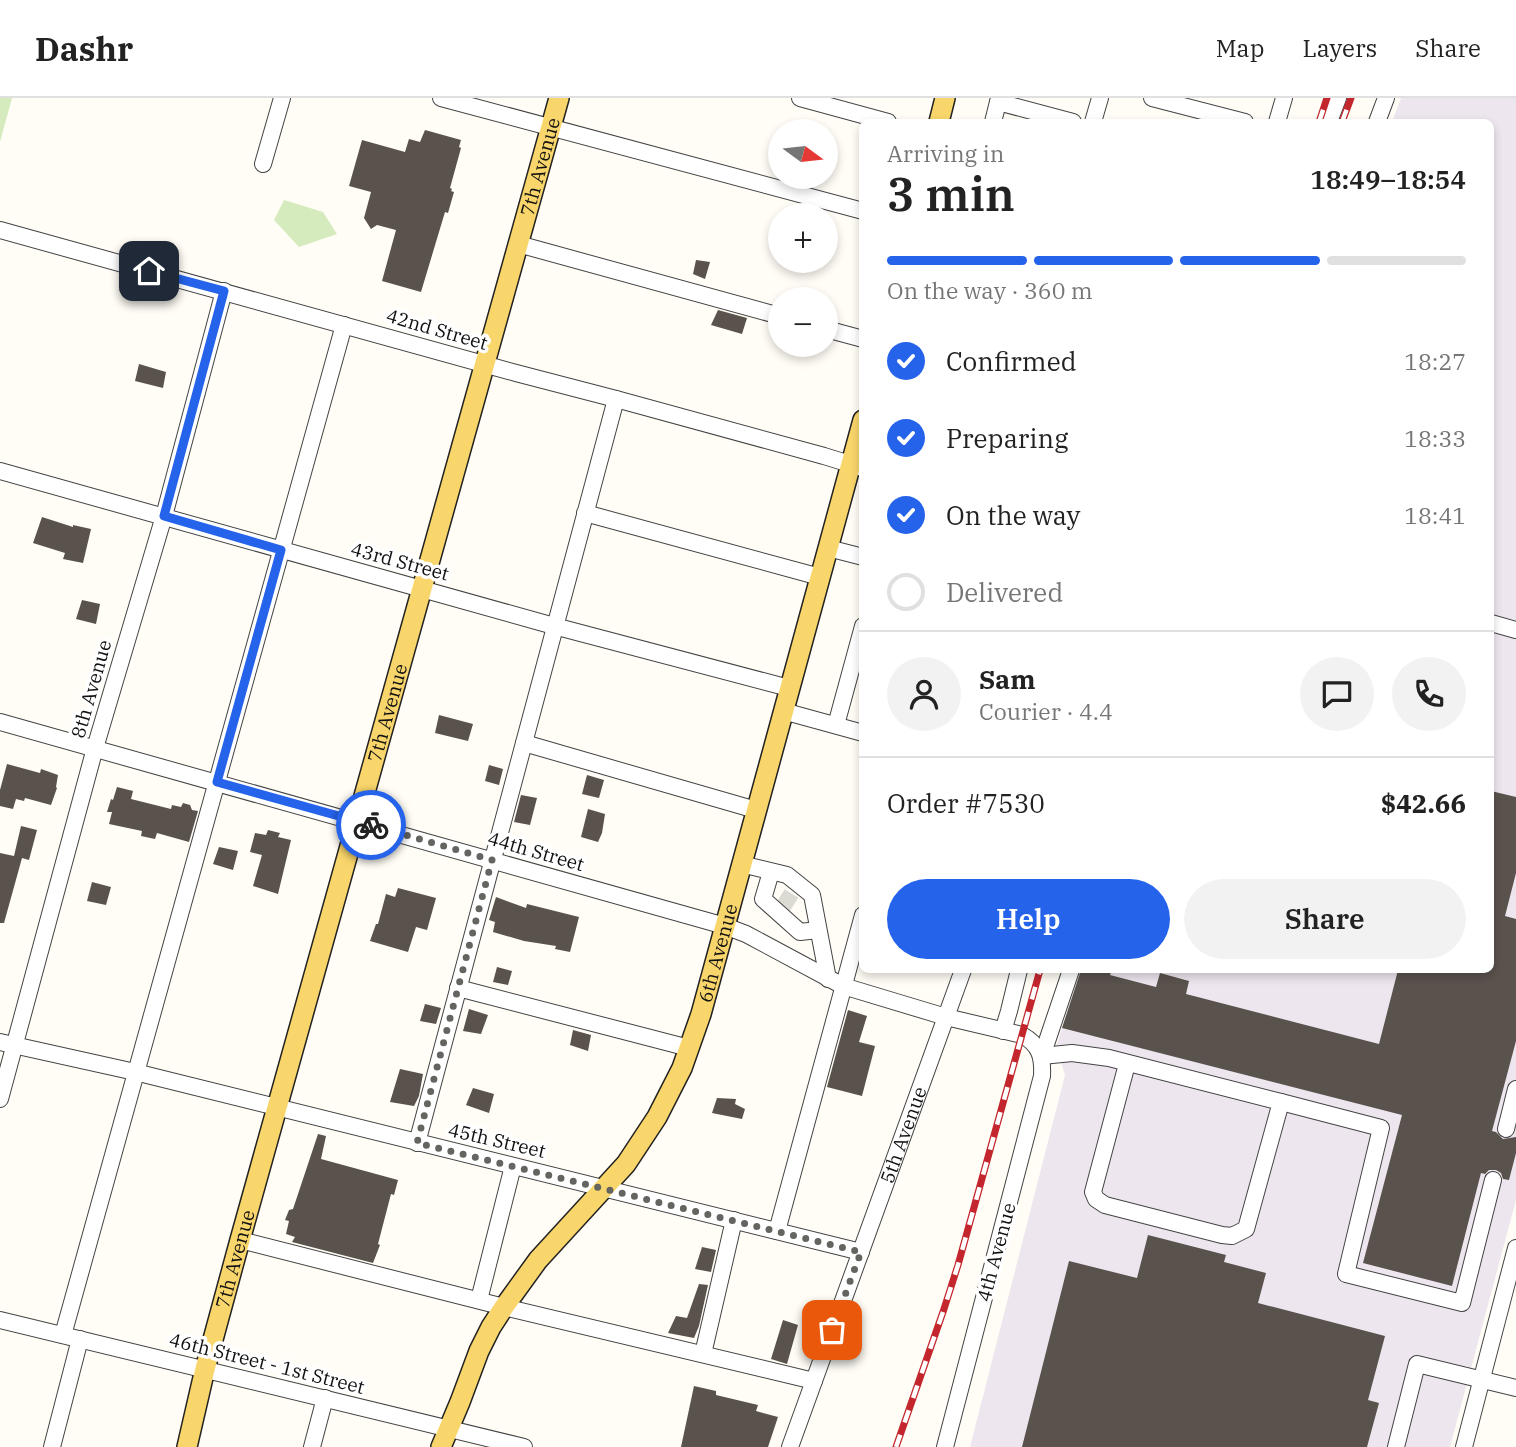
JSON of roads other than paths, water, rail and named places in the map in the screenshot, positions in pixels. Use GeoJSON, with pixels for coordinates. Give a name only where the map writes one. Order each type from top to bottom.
{"type":"FeatureCollection","features":[{"type":"Feature","properties":{"kind":"main road","name":"7th Avenue"},"geometry":{"type":"LineString","coordinates":[[205,1369],[559,98]]}},
{"type":"Feature","properties":{"kind":"main road"},"geometry":{"type":"LineString","coordinates":[[940,119],[946,98]]}},
{"type":"Feature","properties":{"kind":"main road","name":"6th Avenue"},"geometry":{"type":"LineString","coordinates":[[449,1429],[480,1351],[504,1307],[538,1260],[626,1164],[670,1093],[701,1014],[828,548],[857,466]]}},
{"type":"Feature","properties":{"kind":"main road"},"geometry":{"type":"LineString","coordinates":[[187,1447],[205,1369]]}},
{"type":"Feature","properties":{"kind":"main road"},"geometry":{"type":"LineString","coordinates":[[441,1447],[449,1429]]}},
{"type":"Feature","properties":{"kind":"street"},"geometry":{"type":"LineString","coordinates":[[263,164],[282,98]]}},
{"type":"Feature","properties":{"kind":"street"},"geometry":{"type":"LineString","coordinates":[[441,98],[859,210]]}},
{"type":"Feature","properties":{"kind":"street"},"geometry":{"type":"LineString","coordinates":[[800,98],[877,119]]}},
{"type":"Feature","properties":{"kind":"street"},"geometry":{"type":"LineString","coordinates":[[1094,119],[1100,98]]}},
{"type":"Feature","properties":{"kind":"street"},"geometry":{"type":"LineString","coordinates":[[1152,98],[1233,119]]}},
{"type":"Feature","properties":{"kind":"street"},"geometry":{"type":"LineString","coordinates":[[1278,119],[1284,98]]}},
{"type":"Feature","properties":{"kind":"street"},"geometry":{"type":"LineString","coordinates":[[1378,119],[1386,98]]}},
{"type":"Feature","properties":{"kind":"street"},"geometry":{"type":"LineString","coordinates":[[994,119],[999,100],[1063,119]]}},
{"type":"Feature","properties":{"kind":"street"},"geometry":{"type":"LineString","coordinates":[[1330,119],[1337,101]]}},
{"type":"Feature","properties":{"kind":"street","name":"42nd Street"},"geometry":{"type":"LineString","coordinates":[[0,230],[857,466]]}},
{"type":"Feature","properties":{"kind":"street"},"geometry":{"type":"LineString","coordinates":[[518,244],[768,313]]}},
{"type":"Feature","properties":{"kind":"street","name":"8th Avenue"},"geometry":{"type":"LineString","coordinates":[[0,1099],[7,1044],[164,516],[224,291]]}},
{"type":"Feature","properties":{"kind":"street"},"geometry":{"type":"LineString","coordinates":[[63,1335],[344,324]]}},
{"type":"Feature","properties":{"kind":"street"},"geometry":{"type":"LineString","coordinates":[[838,332],[859,338]]}},
{"type":"Feature","properties":{"kind":"street"},"geometry":{"type":"LineString","coordinates":[[417,1143],[616,399]]}},
{"type":"Feature","properties":{"kind":"street","name":"43rd Street"},"geometry":{"type":"LineString","coordinates":[[0,471],[789,688]]}},
{"type":"Feature","properties":{"kind":"street"},"geometry":{"type":"LineString","coordinates":[[585,513],[820,577]]}},
{"type":"Feature","properties":{"kind":"street"},"geometry":{"type":"LineString","coordinates":[[828,548],[859,556]]}},
{"type":"Feature","properties":{"kind":"street"},"geometry":{"type":"LineString","coordinates":[[1494,624],[1516,630]]}},
{"type":"Feature","properties":{"kind":"street"},"geometry":{"type":"LineString","coordinates":[[836,725],[859,641]]}},
{"type":"Feature","properties":{"kind":"street"},"geometry":{"type":"LineString","coordinates":[[783,711],[859,732]]}},
{"type":"Feature","properties":{"kind":"street","name":"44th Street"},"geometry":{"type":"LineString","coordinates":[[0,722],[725,926],[779,951],[835,983],[946,1017],[1022,1035],[1035,1044],[1042,1056]]}},
{"type":"Feature","properties":{"kind":"street"},"geometry":{"type":"LineString","coordinates":[[524,743],[756,810]]}},
{"type":"Feature","properties":{"kind":"street"},"geometry":{"type":"LineString","coordinates":[[741,864],[787,875],[795,887],[812,895],[818,930],[835,983]]}},
{"type":"Feature","properties":{"kind":"street"},"geometry":{"type":"LineString","coordinates":[[771,872],[763,899],[780,910],[800,932]]}},
{"type":"Feature","properties":{"kind":"street"},"geometry":{"type":"LineString","coordinates":[[777,1231],[835,983],[859,925]]}},
{"type":"Feature","properties":{"kind":"street"},"geometry":{"type":"LineString","coordinates":[[779,951],[800,932],[818,930]]}},
{"type":"Feature","properties":{"kind":"street","name":"5th Avenue"},"geometry":{"type":"LineString","coordinates":[[790,1447],[962,973]]}},
{"type":"Feature","properties":{"kind":"street"},"geometry":{"type":"LineString","coordinates":[[1003,1031],[1017,973]]}},
{"type":"Feature","properties":{"kind":"street","name":"4th Avenue"},"geometry":{"type":"LineString","coordinates":[[945,1447],[1042,1076],[1042,1056],[1070,973]]}},
{"type":"Feature","properties":{"kind":"street"},"geometry":{"type":"LineString","coordinates":[[458,988],[689,1048]]}},
{"type":"Feature","properties":{"kind":"street","name":"45th Street"},"geometry":{"type":"LineString","coordinates":[[7,1044],[135,1072],[861,1252]]}},
{"type":"Feature","properties":{"kind":"street"},"geometry":{"type":"LineString","coordinates":[[1042,1056],[1072,1053],[1109,1058],[1381,1128],[1346,1274],[1462,1303],[1493,1180]]}},
{"type":"Feature","properties":{"kind":"street"},"geometry":{"type":"LineString","coordinates":[[1127,1064],[1093,1192],[1096,1199],[1105,1205],[1222,1235],[1232,1236],[1246,1229],[1281,1102]]}},
{"type":"Feature","properties":{"kind":"street"},"geometry":{"type":"LineString","coordinates":[[1506,1129],[1516,1089]]}},
{"type":"Feature","properties":{"kind":"street"},"geometry":{"type":"LineString","coordinates":[[479,1300],[513,1166]]}},
{"type":"Feature","properties":{"kind":"street"},"geometry":{"type":"LineString","coordinates":[[703,1354],[734,1220]]}},
{"type":"Feature","properties":{"kind":"street"},"geometry":{"type":"LineString","coordinates":[[240,1240],[814,1381]]}},
{"type":"Feature","properties":{"kind":"street"},"geometry":{"type":"LineString","coordinates":[[1464,1447],[1516,1248]]}},
{"type":"Feature","properties":{"kind":"street","name":"46th Street - 1st Street"},"geometry":{"type":"LineString","coordinates":[[0,1320],[524,1447]]}},
{"type":"Feature","properties":{"kind":"street"},"geometry":{"type":"LineString","coordinates":[[51,1447],[80,1339]]}},
{"type":"Feature","properties":{"kind":"street"},"geometry":{"type":"LineString","coordinates":[[1396,1447],[1417,1364],[1516,1388]]}},
{"type":"Feature","properties":{"kind":"street"},"geometry":{"type":"LineString","coordinates":[[312,1447],[325,1398]]}},
{"type":"Feature","properties":{"kind":"tunnel"},"geometry":{"type":"LineString","coordinates":[[783,907],[793,891]]}},
{"type":"Feature","properties":{"kind":"railway"},"geometry":{"type":"LineString","coordinates":[[1320,119],[1327,98]]}},
{"type":"Feature","properties":{"kind":"railway"},"geometry":{"type":"LineString","coordinates":[[1343,119],[1351,98]]}},
{"type":"Feature","properties":{"kind":"railway"},"geometry":{"type":"LineString","coordinates":[[896,1447],[958,1265],[1039,973]]}}]}
